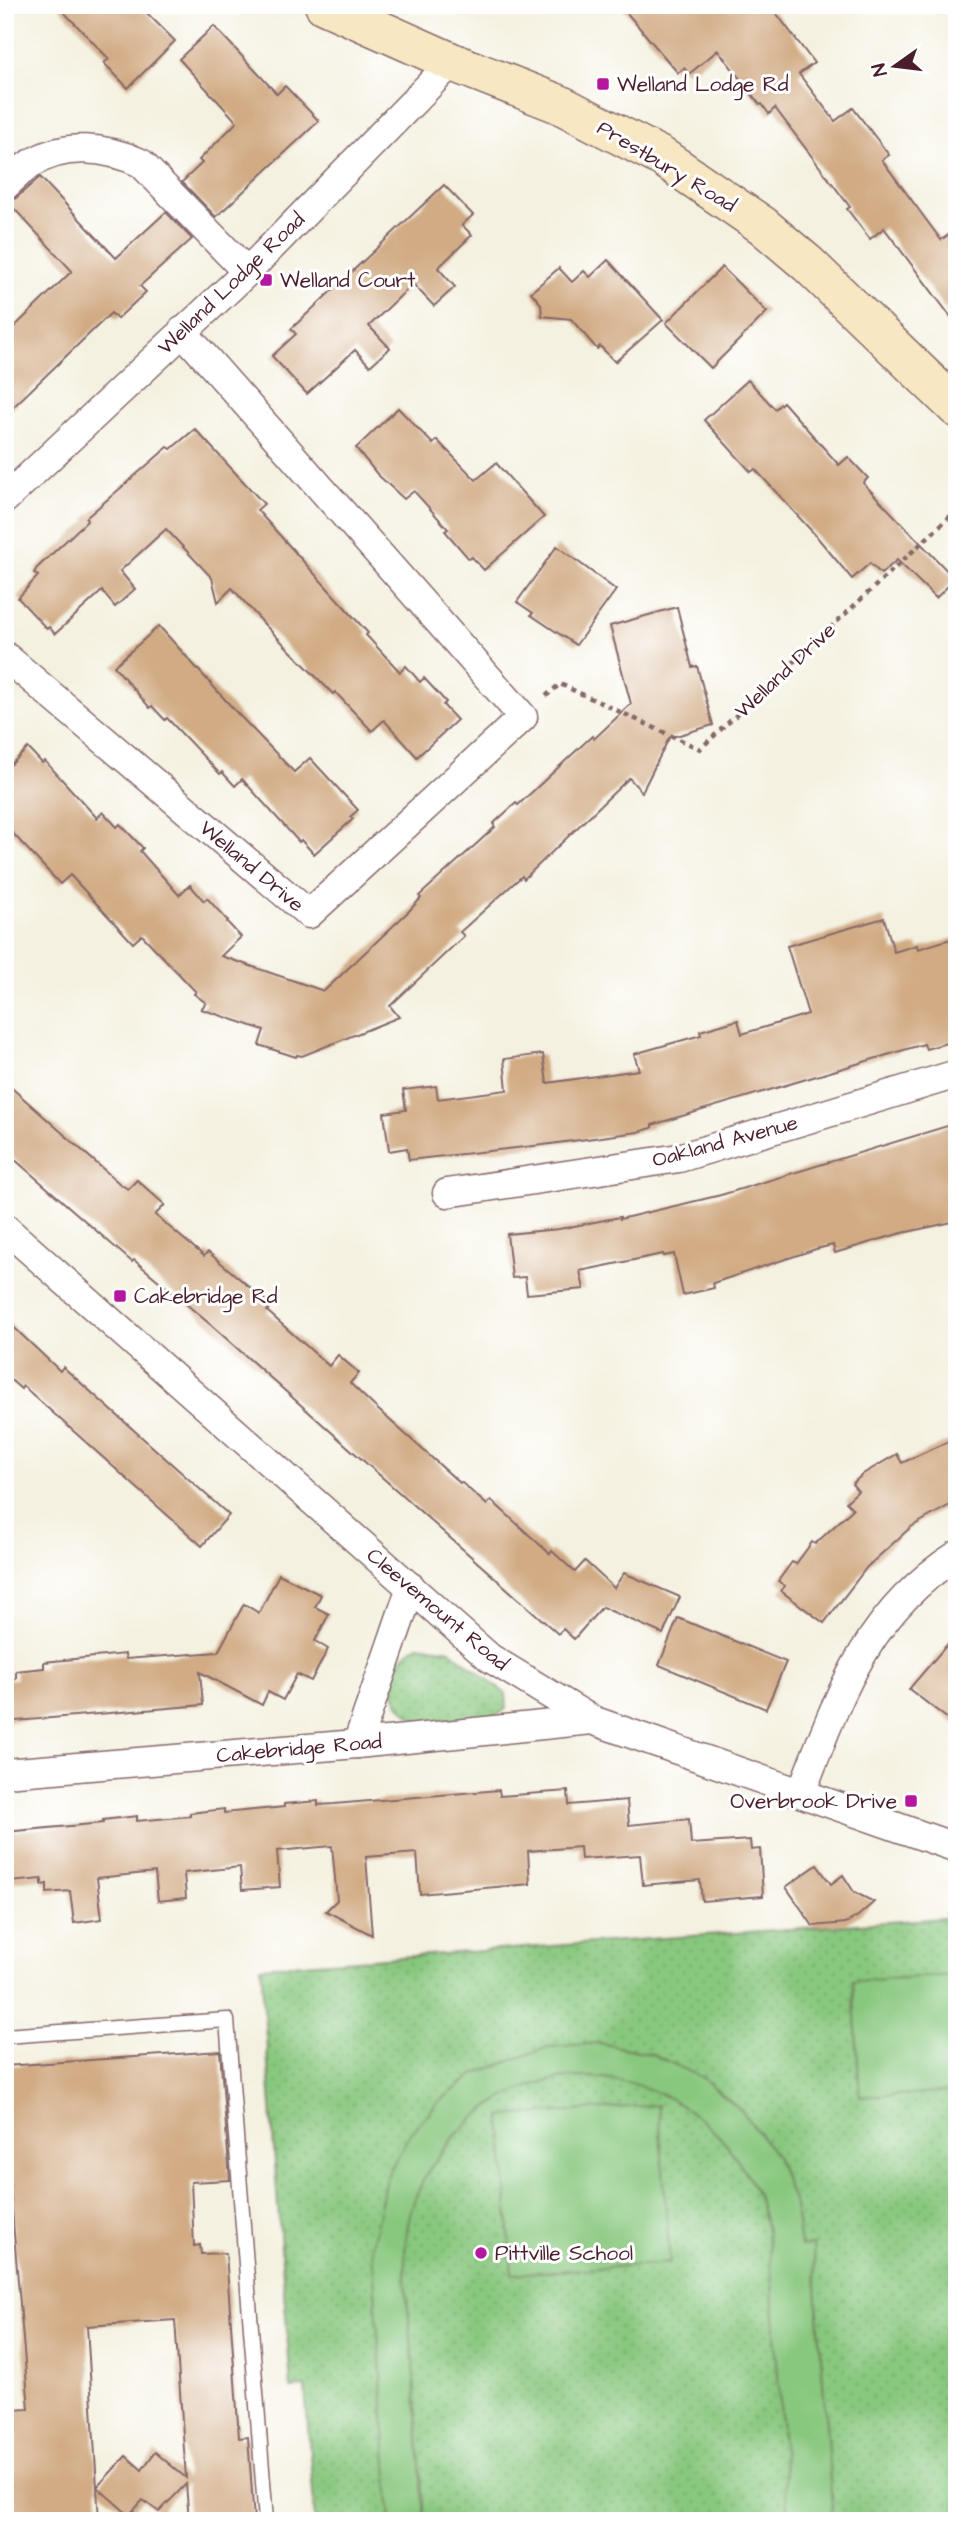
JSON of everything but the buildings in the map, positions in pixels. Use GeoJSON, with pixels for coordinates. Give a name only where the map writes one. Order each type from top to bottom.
{"type":"FeatureCollection","features":[{"type":"Feature","properties":{"kind":"main road","name":"Prestbury Road"},"geometry":{"type":"LineString","coordinates":[[324,5],[601,124],[713,190],[762,225],[808,264],[957,408]]}},
{"type":"Feature","properties":{"kind":"street","name":"Welland Lodge Road"},"geometry":{"type":"LineString","coordinates":[[5,499],[247,272],[452,62]]}},
{"type":"Feature","properties":{"kind":"street"},"geometry":{"type":"LineString","coordinates":[[5,186],[29,164],[65,150],[85,148],[123,155],[141,163],[247,272]]}},
{"type":"Feature","properties":{"kind":"street"},"geometry":{"type":"LineString","coordinates":[[182,331],[523,717]]}},
{"type":"Feature","properties":{"kind":"street","name":"Welland Drive"},"geometry":{"type":"LineString","coordinates":[[5,656],[309,914],[523,717]]}},
{"type":"Feature","properties":{"kind":"street","name":"Oakland Avenue"},"geometry":{"type":"LineString","coordinates":[[447,1193],[680,1158],[957,1074]]}},
{"type":"Feature","properties":{"kind":"street","name":"Cleevemount Road"},"geometry":{"type":"LineString","coordinates":[[5,1227],[490,1658],[592,1720],[957,1848]]}},
{"type":"Feature","properties":{"kind":"street"},"geometry":{"type":"LineString","coordinates":[[801,1793],[838,1697],[879,1626],[906,1596],[957,1555]]}},
{"type":"Feature","properties":{"kind":"street"},"geometry":{"type":"LineString","coordinates":[[357,1744],[411,1587]]}},
{"type":"Feature","properties":{"kind":"street","name":"Cakebridge Road"},"geometry":{"type":"LineString","coordinates":[[5,1773],[357,1744],[592,1720]]}},
{"type":"Feature","properties":{"kind":"lane"},"geometry":{"type":"LineString","coordinates":[[5,2036],[227,2020],[265,2521]]}},
{"type":"Feature","properties":{"kind":"path","name":"Welland Drive"},"geometry":{"type":"LineString","coordinates":[[523,717],[560,684],[699,749],[957,509]]}},
{"type":"Feature","properties":{"kind":"path"},"geometry":{"type":"LineString","coordinates":[[5,2212],[12,2207]]}},
{"type":"Feature","properties":{"kind":"green space"},"geometry":{"type":"Polygon","coordinates":[[[418,1645],[450,1650],[506,1694],[507,1708],[496,1716],[420,1722],[408,1714],[394,1695],[392,1684],[398,1663],[418,1645]]]}},
{"type":"Feature","properties":{"kind":"green space","name":"Pittville School"},"geometry":{"type":"Polygon","coordinates":[[[957,1917],[957,2521],[315,2521],[305,2387],[291,2388],[261,1967],[957,1917]]]}},
{"type":"Feature","properties":{"kind":"green space"},"geometry":{"type":"Polygon","coordinates":[[[955,1975],[957,2091],[860,2097],[853,1981],[955,1975]]]}},
{"type":"Feature","properties":{"kind":"green space"},"geometry":{"type":"Polygon","coordinates":[[[600,2043],[652,2054],[703,2078],[741,2110],[776,2156],[795,2206],[800,2246],[813,2245],[833,2521],[788,2521],[766,2226],[758,2198],[733,2154],[701,2119],[662,2095],[619,2080],[574,2077],[530,2086],[488,2108],[445,2148],[426,2175],[415,2198],[406,2235],[405,2273],[424,2521],[391,2521],[372,2246],[386,2178],[408,2137],[437,2103],[475,2074],[548,2047],[600,2043]]]}},
{"type":"Feature","properties":{"kind":"green space"},"geometry":{"type":"Polygon","coordinates":[[[658,2105],[670,2263],[512,2274],[501,2116],[658,2105]]]}},
{"type":"Feature","properties":{"kind":"place","name":"Welland Lodge Rd"},"geometry":{"type":"Point","coordinates":[603,84]}},
{"type":"Feature","properties":{"kind":"place","name":"Welland Court"},"geometry":{"type":"Point","coordinates":[266,280]}},
{"type":"Feature","properties":{"kind":"place","name":"Cakebridge Rd"},"geometry":{"type":"Point","coordinates":[120,1296]}},
{"type":"Feature","properties":{"kind":"place","name":"Overbrook Drive"},"geometry":{"type":"Point","coordinates":[911,1801]}},
{"type":"Feature","properties":{"kind":"place","name":"Pittville School"},"geometry":{"type":"Point","coordinates":[481,2253]}}]}
